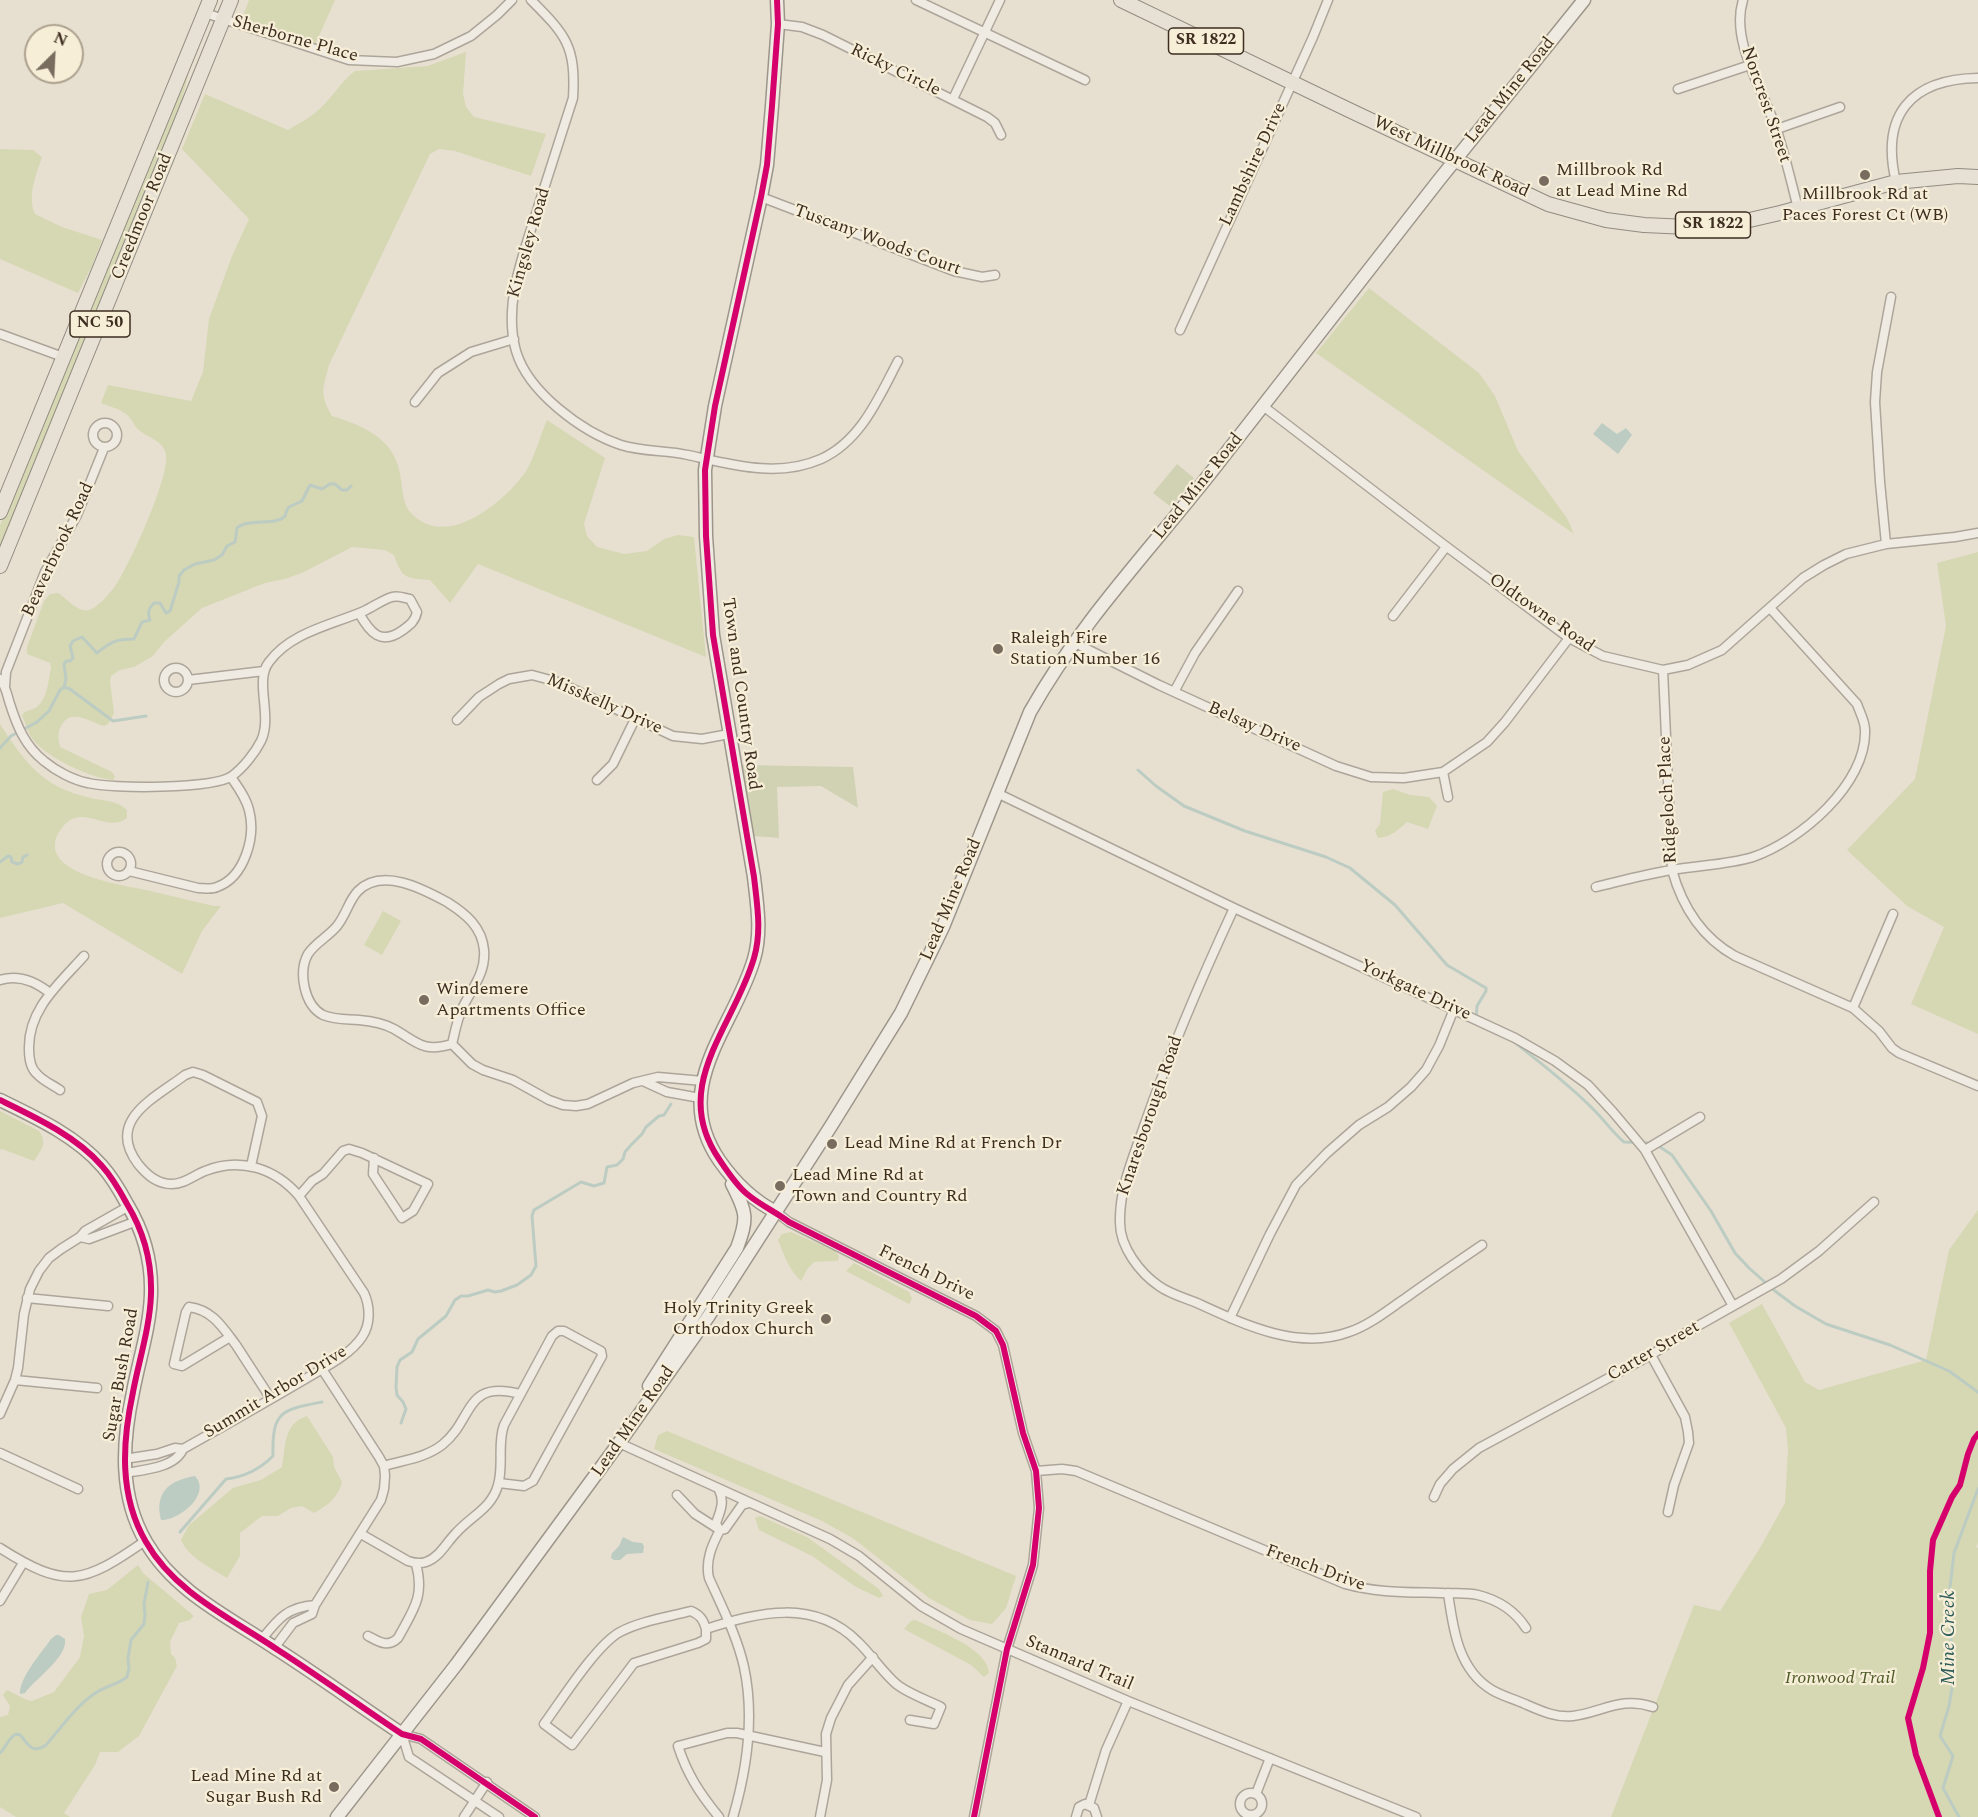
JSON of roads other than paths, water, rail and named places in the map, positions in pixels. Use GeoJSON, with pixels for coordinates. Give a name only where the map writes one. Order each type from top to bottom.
{"type":"FeatureCollection","features":[{"type":"Feature","properties":{"kind":"main road","name":"Creedmoor Road"},"geometry":{"type":"LineString","coordinates":[[0,566],[231,0]]}},
{"type":"Feature","properties":{"kind":"main road","name":"West Millbrook Road"},"geometry":{"type":"LineString","coordinates":[[1121,0],[1548,204],[1584,215],[1626,223],[1710,226],[1756,219],[1896,182],[1958,176],[1978,177]]}},
{"type":"Feature","properties":{"kind":"main road","name":"Creedmoor Road"},"geometry":{"type":"LineString","coordinates":[[0,512],[207,6]]}},
{"type":"Feature","properties":{"kind":"street","name":"Sherborne Place"},"geometry":{"type":"LineString","coordinates":[[207,6],[224,19],[349,60],[397,62],[434,54],[471,36],[512,0]]}},
{"type":"Feature","properties":{"kind":"street","name":"Kingsley Road"},"geometry":{"type":"LineString","coordinates":[[531,0],[564,36],[571,54],[574,76],[573,98],[519,272],[511,309],[517,353],[531,378],[557,409],[587,430],[622,445],[654,452],[684,454],[778,470],[802,466],[840,449],[856,434],[898,361]]}},
{"type":"Feature","properties":{"kind":"street","name":"Town and Country Road"},"geometry":{"type":"LineString","coordinates":[[776,1212],[747,1194],[709,1145],[700,1117],[700,1098],[718,1035],[754,961],[758,936],[754,877],[713,635],[706,536],[706,459],[767,165],[778,24],[777,0]]}},
{"type":"Feature","properties":{"kind":"street"},"geometry":{"type":"LineString","coordinates":[[916,0],[1085,80]]}},
{"type":"Feature","properties":{"kind":"street"},"geometry":{"type":"LineString","coordinates":[[952,99],[1000,0]]}},
{"type":"Feature","properties":{"kind":"street","name":"Lambshire Drive"},"geometry":{"type":"LineString","coordinates":[[1180,330],[1328,0]]}},
{"type":"Feature","properties":{"kind":"street","name":"Lead Mine Road"},"geometry":{"type":"LineString","coordinates":[[337,1817],[529,1568],[708,1317],[901,1013],[943,927],[1030,712],[1073,642],[1202,484],[1455,160],[1584,0]]}},
{"type":"Feature","properties":{"kind":"street","name":"Norcrest Street"},"geometry":{"type":"LineString","coordinates":[[1743,0],[1739,16],[1740,29],[1750,65],[1777,129],[1798,208]]}},
{"type":"Feature","properties":{"kind":"street","name":"Ricky Circle"},"geometry":{"type":"LineString","coordinates":[[778,24],[802,27],[822,35],[952,99],[987,117],[995,123],[1001,135]]}},
{"type":"Feature","properties":{"kind":"street"},"geometry":{"type":"LineString","coordinates":[[1678,89],[1750,65]]}},
{"type":"Feature","properties":{"kind":"street"},"geometry":{"type":"LineString","coordinates":[[1896,182],[1892,166],[1892,143],[1899,118],[1910,100],[1927,87],[1941,82],[1961,78],[1978,78]]}},
{"type":"Feature","properties":{"kind":"street"},"geometry":{"type":"LineString","coordinates":[[1777,129],[1840,106]]}},
{"type":"Feature","properties":{"kind":"street","name":"Tuscany Woods Court"},"geometry":{"type":"LineString","coordinates":[[761,197],[954,271],[982,277],[995,275]]}},
{"type":"Feature","properties":{"kind":"street"},"geometry":{"type":"LineString","coordinates":[[1886,544],[1875,402],[1877,372],[1891,297]]}},
{"type":"Feature","properties":{"kind":"street"},"geometry":{"type":"LineString","coordinates":[[0,334],[63,357]]}},
{"type":"Feature","properties":{"kind":"street"},"geometry":{"type":"LineString","coordinates":[[415,402],[438,373],[463,357],[471,352],[514,339]]}},
{"type":"Feature","properties":{"kind":"street","name":"Oldtowne Road"},"geometry":{"type":"LineString","coordinates":[[1263,406],[1569,638],[1603,656],[1629,664],[1663,670],[1688,665],[1722,650],[1803,578],[1846,554],[1886,544],[1978,533]]}},
{"type":"Feature","properties":{"kind":"street","name":"Beaverbrook Road"},"geometry":{"type":"LineString","coordinates":[[2,685],[45,572],[77,516],[104,448]]}},
{"type":"Feature","properties":{"kind":"street"},"geometry":{"type":"LineString","coordinates":[[1393,616],[1446,547]]}},
{"type":"Feature","properties":{"kind":"street"},"geometry":{"type":"LineString","coordinates":[[1174,692],[1195,653],[1238,591]]}},
{"type":"Feature","properties":{"kind":"street"},"geometry":{"type":"LineString","coordinates":[[2,685],[25,741],[45,762],[75,778],[88,783],[122,787],[213,783],[231,777],[243,766],[261,741],[266,716],[264,671],[275,655],[295,640],[394,596],[410,599],[417,612],[416,619],[411,624],[396,635],[387,638],[371,632],[359,613]]}},
{"type":"Feature","properties":{"kind":"street"},"geometry":{"type":"LineString","coordinates":[[1596,887],[1672,870],[1728,863],[1771,849],[1788,839],[1836,800],[1855,772],[1864,742],[1865,729],[1857,704],[1770,608]]}},
{"type":"Feature","properties":{"kind":"street","name":"Belsay Drive"},"geometry":{"type":"LineString","coordinates":[[1073,642],[1174,692],[1336,766],[1371,777],[1404,778],[1443,772],[1487,742],[1569,638]]}},
{"type":"Feature","properties":{"kind":"street","name":"Ridgeloch Place"},"geometry":{"type":"LineString","coordinates":[[1663,670],[1672,870],[1677,886],[1695,921],[1723,949],[1741,959],[1853,1008],[1899,1053],[1978,1086]]}},
{"type":"Feature","properties":{"kind":"street"},"geometry":{"type":"LineString","coordinates":[[188,680],[264,671]]}},
{"type":"Feature","properties":{"kind":"street","name":"Misskelly Drive"},"geometry":{"type":"LineString","coordinates":[[457,720],[479,697],[509,678],[532,675],[558,682],[679,738],[702,739],[729,734]]}},
{"type":"Feature","properties":{"kind":"street"},"geometry":{"type":"LineString","coordinates":[[597,780],[613,764],[635,719]]}},
{"type":"Feature","properties":{"kind":"street"},"geometry":{"type":"LineString","coordinates":[[1443,772],[1448,797]]}},
{"type":"Feature","properties":{"kind":"street"},"geometry":{"type":"LineString","coordinates":[[129,871],[210,889],[217,888],[232,877],[246,857],[251,830],[249,808],[231,777]]}},
{"type":"Feature","properties":{"kind":"street","name":"Yorkgate Drive"},"geometry":{"type":"LineString","coordinates":[[997,793],[1234,908],[1515,1038],[1555,1061],[1588,1085],[1645,1150],[1733,1306]]}},
{"type":"Feature","properties":{"kind":"street"},"geometry":{"type":"LineString","coordinates":[[392,880],[420,888],[457,909],[476,927],[484,951],[481,976],[461,1011],[452,1044],[431,1048],[420,1046],[382,1023],[333,1018],[321,1014],[312,1005],[304,982],[307,956],[338,925],[356,892],[365,885],[392,880]]}},
{"type":"Feature","properties":{"kind":"street","name":"Knaresborough Road"},"geometry":{"type":"LineString","coordinates":[[1234,908],[1201,981],[1126,1179],[1120,1203],[1119,1226],[1126,1248],[1138,1266],[1160,1287],[1230,1318],[1265,1331],[1299,1338],[1326,1338],[1350,1332],[1378,1317],[1482,1245]]}},
{"type":"Feature","properties":{"kind":"street"},"geometry":{"type":"LineString","coordinates":[[1853,1008],[1893,914]]}},
{"type":"Feature","properties":{"kind":"street"},"geometry":{"type":"LineString","coordinates":[[60,1090],[36,1074],[31,1065],[29,1043],[35,1016],[50,993],[84,956]]}},
{"type":"Feature","properties":{"kind":"street"},"geometry":{"type":"LineString","coordinates":[[0,980],[16,977],[27,979],[50,993]]}},
{"type":"Feature","properties":{"kind":"street"},"geometry":{"type":"LineString","coordinates":[[1230,1318],[1296,1185],[1359,1125],[1388,1107],[1411,1087],[1426,1070],[1454,1010]]}},
{"type":"Feature","properties":{"kind":"street"},"geometry":{"type":"LineString","coordinates":[[452,1044],[472,1064],[513,1080],[563,1105],[588,1104],[622,1088],[658,1077],[703,1082]]}},
{"type":"Feature","properties":{"kind":"street","name":"Summit Arbor Drive"},"geometry":{"type":"LineString","coordinates":[[125,1473],[161,1466],[180,1455],[183,1449],[348,1351],[363,1336],[368,1326],[368,1302],[364,1293],[300,1196],[277,1175],[251,1166],[226,1165],[201,1172],[184,1182],[160,1183],[149,1176],[131,1154],[127,1141],[127,1128],[138,1111],[185,1075],[193,1072],[203,1075],[257,1102],[261,1108],[262,1116],[251,1166]]}},
{"type":"Feature","properties":{"kind":"street"},"geometry":{"type":"LineString","coordinates":[[643,1081],[667,1092],[700,1098]]}},
{"type":"Feature","properties":{"kind":"street","name":"Sugar Bush Road"},"geometry":{"type":"LineString","coordinates":[[0,1100],[47,1124],[84,1149],[101,1164],[137,1221],[148,1253],[150,1311],[127,1419],[124,1459],[128,1494],[145,1541],[163,1566],[186,1588],[402,1734]]}},
{"type":"Feature","properties":{"kind":"street"},"geometry":{"type":"LineString","coordinates":[[1645,1150],[1700,1117]]}},
{"type":"Feature","properties":{"kind":"street"},"geometry":{"type":"LineString","coordinates":[[300,1196],[343,1151],[355,1150],[374,1158],[428,1184],[413,1210],[402,1218],[373,1174],[374,1158]]}},
{"type":"Feature","properties":{"kind":"street"},"geometry":{"type":"LineString","coordinates":[[600,1469],[638,1403],[737,1248],[745,1225],[744,1208],[721,1162]]}},
{"type":"Feature","properties":{"kind":"street","name":"Carter Street"},"geometry":{"type":"LineString","coordinates":[[1434,1497],[1440,1484],[1453,1469],[1479,1448],[1651,1355],[1781,1279],[1819,1251],[1874,1202]]}},
{"type":"Feature","properties":{"kind":"street"},"geometry":{"type":"LineString","coordinates":[[0,1414],[15,1380],[27,1298],[36,1276],[49,1258],[80,1237],[85,1231],[129,1206]]}},
{"type":"Feature","properties":{"kind":"street","name":"French Drive"},"geometry":{"type":"LineString","coordinates":[[776,1212],[789,1222],[976,1316],[996,1331],[1003,1345],[1023,1433],[1036,1471],[1062,1469],[1076,1472],[1345,1584],[1373,1590],[1479,1595],[1519,1617],[1526,1628]]}},
{"type":"Feature","properties":{"kind":"street"},"geometry":{"type":"LineString","coordinates":[[80,1237],[89,1239],[137,1221]]}},
{"type":"Feature","properties":{"kind":"street"},"geometry":{"type":"LineString","coordinates":[[27,1298],[108,1306]]}},
{"type":"Feature","properties":{"kind":"street"},"geometry":{"type":"LineString","coordinates":[[230,1337],[182,1366],[174,1364],[184,1318],[189,1307],[208,1312],[230,1337],[270,1399]]}},
{"type":"Feature","properties":{"kind":"street"},"geometry":{"type":"LineString","coordinates":[[361,1534],[398,1557],[416,1564],[426,1563],[435,1558],[457,1532],[493,1498],[499,1483],[500,1435],[552,1336],[558,1330],[569,1333],[601,1351],[602,1356],[533,1482],[524,1486],[499,1483]]}},
{"type":"Feature","properties":{"kind":"street"},"geometry":{"type":"LineString","coordinates":[[1651,1355],[1685,1417],[1688,1432],[1689,1443],[1674,1485],[1668,1512]]}},
{"type":"Feature","properties":{"kind":"street"},"geometry":{"type":"LineString","coordinates":[[275,1647],[293,1623],[312,1614],[315,1605],[381,1500],[384,1489],[384,1466],[322,1368]]}},
{"type":"Feature","properties":{"kind":"street"},"geometry":{"type":"LineString","coordinates":[[15,1380],[97,1388]]}},
{"type":"Feature","properties":{"kind":"street"},"geometry":{"type":"LineString","coordinates":[[384,1466],[415,1458],[441,1446],[461,1423],[469,1406],[479,1397],[490,1392],[505,1390],[520,1394]]}},
{"type":"Feature","properties":{"kind":"street","name":"Stannard Trail"},"geometry":{"type":"LineString","coordinates":[[619,1443],[830,1539],[859,1556],[921,1606],[961,1629],[1128,1701],[1416,1817]]}},
{"type":"Feature","properties":{"kind":"street","name":"Summit Arbor Drive"},"geometry":{"type":"LineString","coordinates":[[124,1459],[157,1454],[175,1448],[183,1449]]}},
{"type":"Feature","properties":{"kind":"street"},"geometry":{"type":"LineString","coordinates":[[0,1453],[78,1489]]}},
{"type":"Feature","properties":{"kind":"street"},"geometry":{"type":"LineString","coordinates":[[157,1454],[161,1466]]}},
{"type":"Feature","properties":{"kind":"street"},"geometry":{"type":"LineString","coordinates":[[974,1817],[1007,1649],[1033,1565],[1039,1508],[1036,1471]]}},
{"type":"Feature","properties":{"kind":"street"},"geometry":{"type":"LineString","coordinates":[[719,1490],[722,1505],[716,1523],[720,1530]]}},
{"type":"Feature","properties":{"kind":"street"},"geometry":{"type":"LineString","coordinates":[[677,1495],[695,1514],[720,1530]]}},
{"type":"Feature","properties":{"kind":"street"},"geometry":{"type":"LineString","coordinates":[[733,1817],[744,1776],[749,1734],[749,1708],[744,1668],[729,1622],[707,1570],[713,1543],[720,1530],[725,1529],[741,1505],[750,1503]]}},
{"type":"Feature","properties":{"kind":"street"},"geometry":{"type":"LineString","coordinates":[[0,1548],[23,1563],[63,1577],[80,1576],[104,1568],[145,1541]]}},
{"type":"Feature","properties":{"kind":"street"},"geometry":{"type":"LineString","coordinates":[[0,1601],[23,1563]]}},
{"type":"Feature","properties":{"kind":"street"},"geometry":{"type":"LineString","coordinates":[[368,1636],[387,1644],[393,1643],[398,1638],[417,1601],[420,1590],[416,1564]]}},
{"type":"Feature","properties":{"kind":"street"},"geometry":{"type":"LineString","coordinates":[[1448,1593],[1461,1654],[1473,1675],[1492,1690],[1561,1717],[1636,1702],[1653,1707]]}},
{"type":"Feature","properties":{"kind":"street"},"geometry":{"type":"LineString","coordinates":[[262,1639],[285,1613],[304,1606],[315,1605]]}},
{"type":"Feature","properties":{"kind":"street"},"geometry":{"type":"LineString","coordinates":[[691,1611],[699,1614],[704,1620],[706,1629],[706,1639],[698,1643],[634,1663],[572,1745],[544,1724],[601,1647],[619,1633],[632,1627],[691,1611]]}},
{"type":"Feature","properties":{"kind":"street"},"geometry":{"type":"LineString","coordinates":[[706,1629],[766,1613],[801,1613],[818,1617],[845,1630],[899,1686],[940,1707],[934,1724],[910,1720]]}},
{"type":"Feature","properties":{"kind":"street"},"geometry":{"type":"LineString","coordinates":[[820,1817],[826,1780],[826,1734],[835,1708],[848,1685],[873,1657]]}},
{"type":"Feature","properties":{"kind":"street"},"geometry":{"type":"LineString","coordinates":[[1089,1805],[1106,1750],[1128,1701]]}},
{"type":"Feature","properties":{"kind":"street"},"geometry":{"type":"LineString","coordinates":[[719,1817],[701,1795],[689,1775],[678,1746],[727,1733],[749,1734],[825,1752]]}},
{"type":"Feature","properties":{"kind":"street"},"geometry":{"type":"LineString","coordinates":[[402,1734],[421,1739],[535,1817]]}},
{"type":"Feature","properties":{"kind":"street"},"geometry":{"type":"LineString","coordinates":[[402,1734],[409,1757],[499,1817]]}},
{"type":"Feature","properties":{"kind":"street"},"geometry":{"type":"LineString","coordinates":[[1256,1794],[1270,1758]]}},
{"type":"Feature","properties":{"kind":"street"},"geometry":{"type":"LineString","coordinates":[[464,1817],[487,1782]]}},
{"type":"Feature","properties":{"kind":"street"},"geometry":{"type":"LineString","coordinates":[[1076,1817],[1079,1808],[1089,1805],[1095,1808],[1097,1817]]}},
{"type":"Feature","properties":{"kind":"waterway"},"geometry":{"type":"LineString","coordinates":[[0,748],[11,736],[37,722],[49,711],[60,690],[64,687],[66,679],[64,664],[73,658],[70,646],[73,641],[82,637],[97,653],[114,642],[134,639],[142,622],[150,620],[149,610],[154,603],[160,603],[166,613],[170,611],[179,576],[184,570],[222,555],[227,546],[235,542],[237,528],[248,523],[281,519],[289,507],[302,501],[310,485],[322,489],[335,484],[342,490],[347,490],[351,486]]}},
{"type":"Feature","properties":{"kind":"waterway"},"geometry":{"type":"LineString","coordinates":[[64,687],[113,721],[146,716]]}},
{"type":"Feature","properties":{"kind":"waterway"},"geometry":{"type":"LineString","coordinates":[[1138,770],[1184,806],[1245,831],[1326,857],[1350,868],[1395,905],[1447,965],[1486,988],[1477,1006],[1476,1018]]}},
{"type":"Feature","properties":{"kind":"waterway"},"geometry":{"type":"LineString","coordinates":[[0,862],[8,856],[11,857],[12,862],[18,864],[27,855]]}},
{"type":"Feature","properties":{"kind":"waterway"},"geometry":{"type":"LineString","coordinates":[[1517,1044],[1576,1093],[1624,1142],[1651,1143]]}},
{"type":"Feature","properties":{"kind":"waterway"},"geometry":{"type":"LineString","coordinates":[[401,1423],[406,1409],[397,1395],[396,1387],[397,1367],[400,1360],[412,1352],[418,1339],[446,1316],[455,1300],[461,1296],[488,1290],[501,1291],[517,1285],[531,1275],[536,1266],[532,1216],[534,1210],[581,1182],[594,1186],[604,1183],[607,1167],[617,1165],[646,1127],[659,1116],[664,1115],[671,1104]]}},
{"type":"Feature","properties":{"kind":"waterway"},"geometry":{"type":"LineString","coordinates":[[1657,1145],[1672,1155],[1711,1211],[1735,1253],[1775,1291],[1826,1324],[1890,1345],[1949,1371],[1978,1392]]}},
{"type":"Feature","properties":{"kind":"waterway"},"geometry":{"type":"LineString","coordinates":[[180,1532],[226,1479],[251,1472],[273,1456],[274,1430],[282,1415],[297,1407],[322,1402]]}},
{"type":"Feature","properties":{"kind":"waterway","name":"Mine Creek"},"geometry":{"type":"LineString","coordinates":[[1959,1817],[1943,1788],[1953,1756],[1940,1736],[1953,1682],[1949,1596],[1954,1553],[1978,1489]]}},
{"type":"Feature","properties":{"kind":"waterway"},"geometry":{"type":"LineString","coordinates":[[0,1753],[16,1734],[33,1748],[46,1745],[87,1699],[127,1677],[131,1640],[144,1624],[144,1604],[148,1582]]}},
{"type":"Feature","properties":{"kind":"place","name":"Millbrook Rd at Paces Forest Ct (WB)"},"geometry":{"type":"Point","coordinates":[1865,175]}},
{"type":"Feature","properties":{"kind":"place","name":"Millbrook Rd at Lead Mine Rd"},"geometry":{"type":"Point","coordinates":[1544,181]}},
{"type":"Feature","properties":{"kind":"place","name":"Raleigh Fire Station Number 16"},"geometry":{"type":"Point","coordinates":[998,649]}},
{"type":"Feature","properties":{"kind":"place","name":"Windemere Apartments Office"},"geometry":{"type":"Point","coordinates":[424,1000]}},
{"type":"Feature","properties":{"kind":"place","name":"Lead Mine Rd at French Dr"},"geometry":{"type":"Point","coordinates":[832,1144]}},
{"type":"Feature","properties":{"kind":"place","name":"Lead Mine Rd at Town and Country Rd"},"geometry":{"type":"Point","coordinates":[780,1186]}},
{"type":"Feature","properties":{"kind":"place","name":"Holy Trinity Greek Orthodox Church"},"geometry":{"type":"Point","coordinates":[826,1319]}},
{"type":"Feature","properties":{"kind":"place","name":"Lead Mine Rd at Sugar Bush Rd"},"geometry":{"type":"Point","coordinates":[334,1787]}},
{"type":"Feature","properties":{"kind":"park label","name":"Ironwood Trail"},"geometry":{"type":"Point","coordinates":[1840,1679]}}]}
